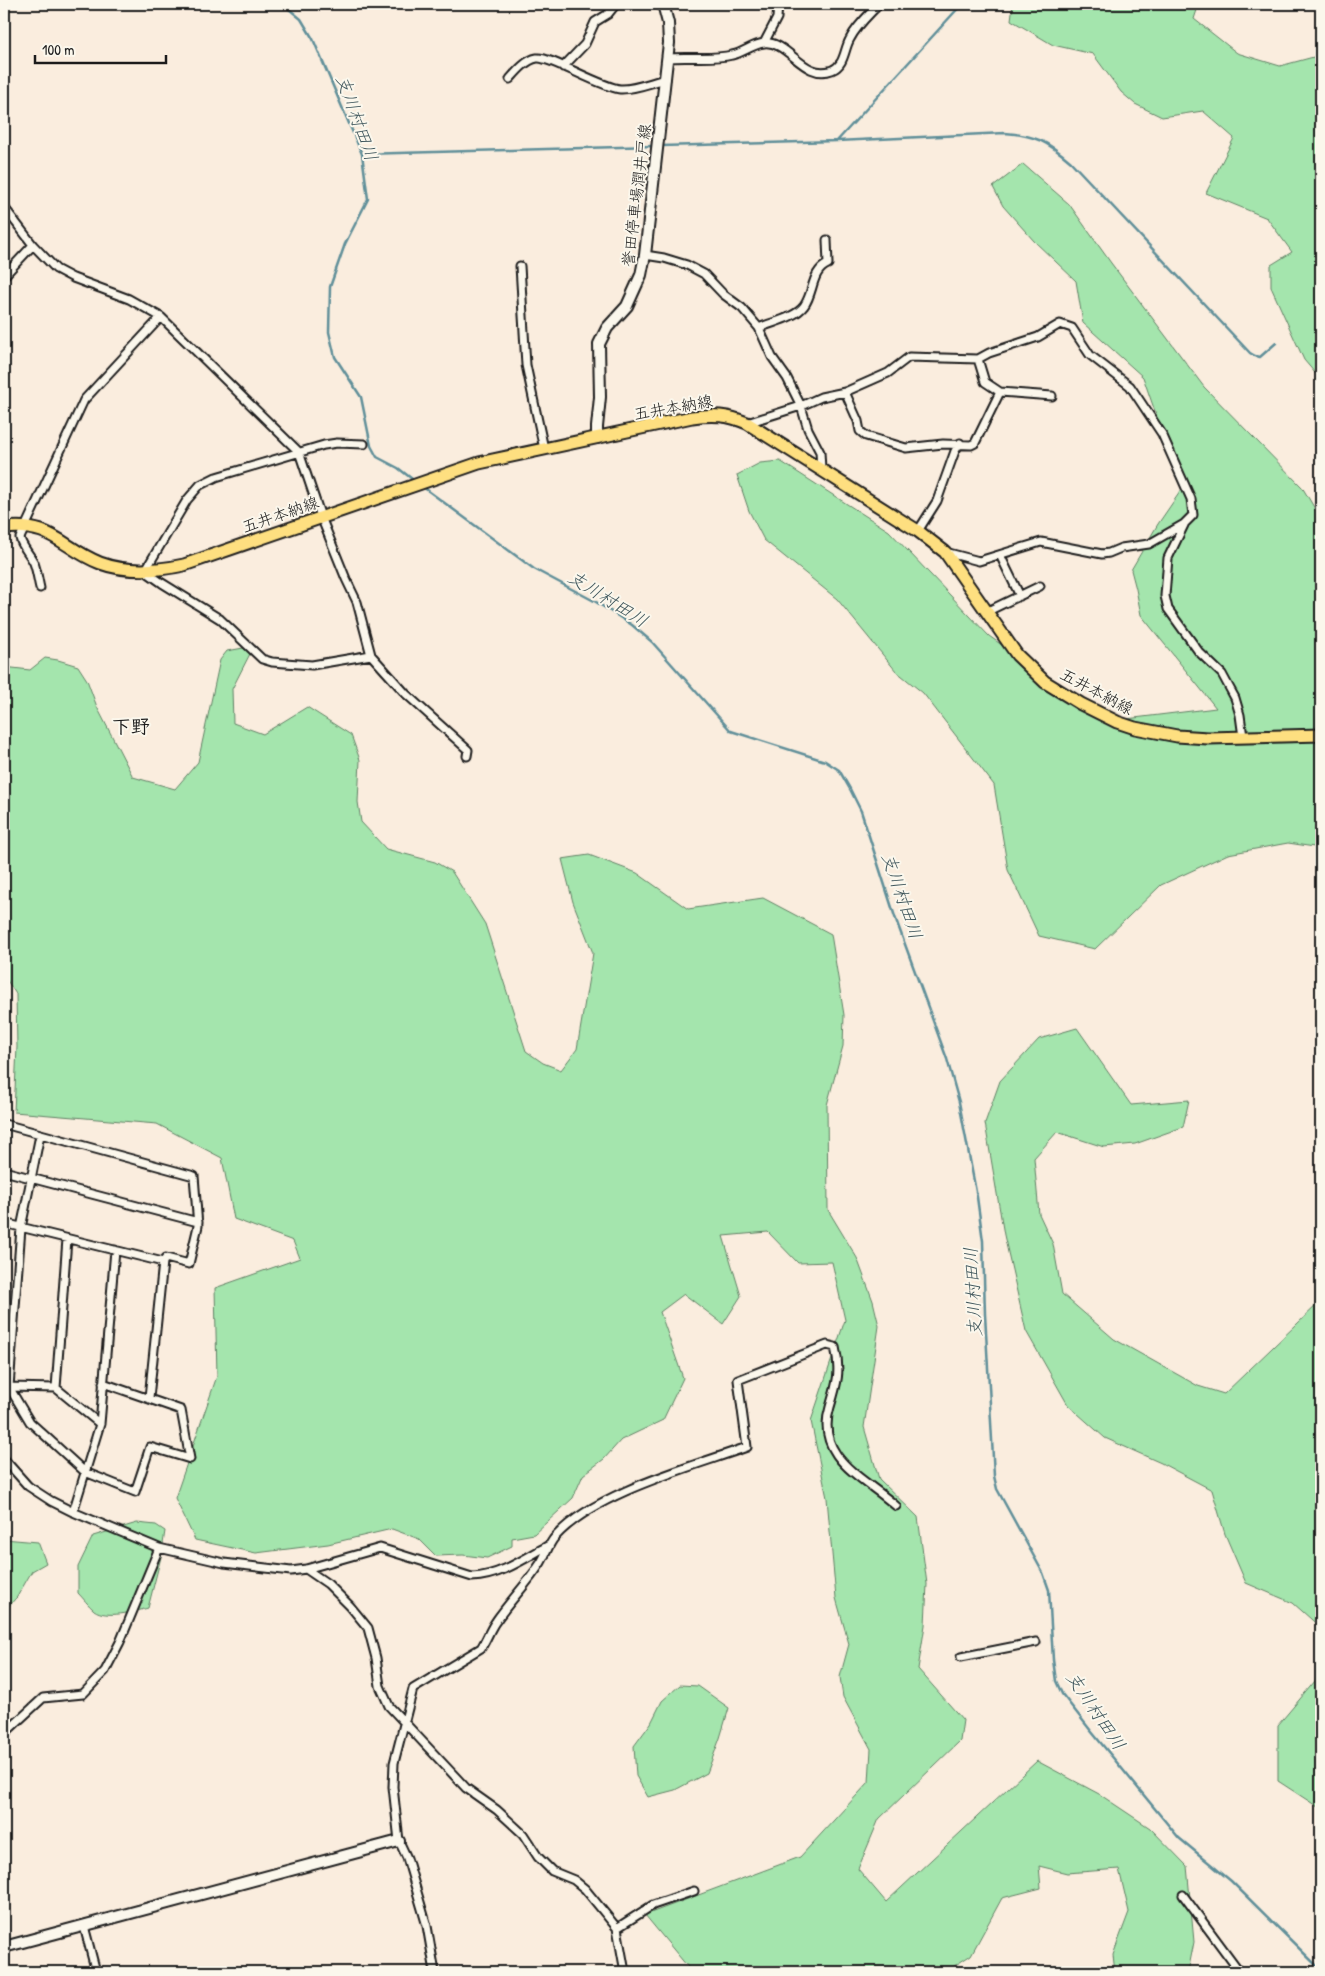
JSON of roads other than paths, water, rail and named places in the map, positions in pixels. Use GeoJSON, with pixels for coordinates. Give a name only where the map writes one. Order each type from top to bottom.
{"type":"FeatureCollection","features":[{"type":"Feature","properties":{"kind":"main road","name":"誉田停車場潤井戸線"},"geometry":{"type":"LineString","coordinates":[[598,438],[597,427],[600,398],[599,344],[607,328],[627,306],[641,275],[645,256],[668,58],[670,31],[664,4]]}},
{"type":"Feature","properties":{"kind":"main road","name":"五井本納線"},"geometry":{"type":"LineString","coordinates":[[4,528],[25,527],[50,533],[98,562],[112,567],[145,571],[184,565],[451,471],[479,463],[707,414],[733,417],[748,423],[918,531],[944,552],[1017,655],[1045,682],[1081,704],[1117,722],[1135,728],[1177,736],[1321,735]]}},
{"type":"Feature","properties":{"kind":"main road"},"geometry":{"type":"LineString","coordinates":[[4,1947],[399,1842]]}},
{"type":"Feature","properties":{"kind":"street"},"geometry":{"type":"LineString","coordinates":[[563,67],[585,44],[595,22],[608,14],[616,4]]}},
{"type":"Feature","properties":{"kind":"street"},"geometry":{"type":"LineString","coordinates":[[764,43],[777,18],[778,4]]}},
{"type":"Feature","properties":{"kind":"street"},"geometry":{"type":"LineString","coordinates":[[668,58],[730,56],[764,43],[776,45],[803,65],[821,73],[832,70],[840,65],[848,41],[879,4]]}},
{"type":"Feature","properties":{"kind":"street"},"geometry":{"type":"LineString","coordinates":[[510,79],[526,63],[537,58],[545,58],[619,89],[666,79]]}},
{"type":"Feature","properties":{"kind":"street"},"geometry":{"type":"LineString","coordinates":[[4,207],[33,245],[56,269],[73,278],[129,299],[161,317],[299,452],[321,517],[357,602],[371,655],[406,694],[468,750],[467,756]]}},
{"type":"Feature","properties":{"kind":"street"},"geometry":{"type":"LineString","coordinates":[[759,328],[791,315],[804,306],[818,271],[828,264],[827,240]]}},
{"type":"Feature","properties":{"kind":"street"},"geometry":{"type":"LineString","coordinates":[[4,276],[33,245]]}},
{"type":"Feature","properties":{"kind":"street"},"geometry":{"type":"LineString","coordinates":[[645,256],[664,258],[704,274],[723,294],[742,308],[759,328],[772,357],[787,378],[801,406],[808,429],[820,452],[820,469]]}},
{"type":"Feature","properties":{"kind":"street"},"geometry":{"type":"LineString","coordinates":[[520,266],[526,365],[544,449]]}},
{"type":"Feature","properties":{"kind":"street"},"geometry":{"type":"LineString","coordinates":[[40,588],[35,564],[22,545],[20,538],[84,400],[161,317]]}},
{"type":"Feature","properties":{"kind":"street"},"geometry":{"type":"LineString","coordinates":[[748,423],[801,406],[821,397],[845,392],[888,373],[909,357],[978,359],[1038,338],[1054,326],[1060,324],[1072,328],[1090,355],[1130,386],[1162,434],[1191,499],[1193,515],[1184,524],[1150,544],[1121,548],[1109,553],[1102,554],[1041,542],[979,561],[944,552]]}},
{"type":"Feature","properties":{"kind":"street"},"geometry":{"type":"LineString","coordinates":[[978,359],[985,382],[1000,392],[1052,396]]}},
{"type":"Feature","properties":{"kind":"street"},"geometry":{"type":"LineString","coordinates":[[845,392],[860,431],[866,436],[906,448],[960,444],[971,445],[976,443],[1000,392]]}},
{"type":"Feature","properties":{"kind":"street"},"geometry":{"type":"LineString","coordinates":[[364,444],[337,443],[299,452],[216,477],[200,485],[186,500],[145,571],[220,618],[262,659],[272,662],[312,665],[371,655]]}},
{"type":"Feature","properties":{"kind":"street"},"geometry":{"type":"LineString","coordinates":[[918,531],[937,502],[955,451],[960,444]]}},
{"type":"Feature","properties":{"kind":"street"},"geometry":{"type":"LineString","coordinates":[[1184,524],[1168,558],[1165,596],[1168,609],[1199,652],[1222,674],[1235,698],[1243,737]]}},
{"type":"Feature","properties":{"kind":"street"},"geometry":{"type":"LineString","coordinates":[[1000,555],[1020,596]]}},
{"type":"Feature","properties":{"kind":"street"},"geometry":{"type":"LineString","coordinates":[[986,612],[1040,586]]}},
{"type":"Feature","properties":{"kind":"street"},"geometry":{"type":"LineString","coordinates":[[4,1124],[194,1176],[198,1222],[189,1264],[166,1258],[163,1262],[149,1398]]}},
{"type":"Feature","properties":{"kind":"street"},"geometry":{"type":"LineString","coordinates":[[40,1135],[21,1228],[6,1389],[30,1422],[85,1472],[136,1492],[150,1447],[190,1459],[181,1410],[103,1383]]}},
{"type":"Feature","properties":{"kind":"street"},"geometry":{"type":"LineString","coordinates":[[4,1171],[198,1222]]}},
{"type":"Feature","properties":{"kind":"street"},"geometry":{"type":"LineString","coordinates":[[4,1223],[163,1262]]}},
{"type":"Feature","properties":{"kind":"street"},"geometry":{"type":"LineString","coordinates":[[56,1388],[67,1239]]}},
{"type":"Feature","properties":{"kind":"street"},"geometry":{"type":"LineString","coordinates":[[73,1512],[100,1424],[115,1250]]}},
{"type":"Feature","properties":{"kind":"street"},"geometry":{"type":"LineString","coordinates":[[435,1972],[427,1926],[407,1858],[399,1842],[393,1787],[394,1763],[413,1689],[481,1648],[494,1623],[547,1554],[549,1545],[555,1536],[586,1511],[659,1478],[747,1447],[738,1380],[827,1345],[835,1347],[839,1362],[838,1383],[829,1410],[826,1435],[838,1458],[856,1476],[896,1506]]}},
{"type":"Feature","properties":{"kind":"street"},"geometry":{"type":"LineString","coordinates":[[6,1389],[56,1388],[100,1424]]}},
{"type":"Feature","properties":{"kind":"street"},"geometry":{"type":"LineString","coordinates":[[4,1459],[28,1486],[73,1512],[158,1548],[224,1564],[291,1571],[306,1569],[380,1548],[472,1577],[487,1576],[512,1566],[549,1545]]}},
{"type":"Feature","properties":{"kind":"street"},"geometry":{"type":"LineString","coordinates":[[4,1734],[43,1698],[84,1694],[105,1671],[120,1642],[158,1548]]}},
{"type":"Feature","properties":{"kind":"street"},"geometry":{"type":"LineString","coordinates":[[306,1569],[328,1584],[368,1628],[376,1658],[380,1686],[389,1706],[466,1788],[497,1810],[523,1834],[538,1857],[552,1871],[574,1880],[585,1889],[617,1928],[625,1972]]}},
{"type":"Feature","properties":{"kind":"street"},"geometry":{"type":"LineString","coordinates":[[961,1657],[1036,1642]]}},
{"type":"Feature","properties":{"kind":"street"},"geometry":{"type":"LineString","coordinates":[[617,1928],[653,1905],[694,1891]]}},
{"type":"Feature","properties":{"kind":"street"},"geometry":{"type":"LineString","coordinates":[[1183,1895],[1240,1972]]}},
{"type":"Feature","properties":{"kind":"street"},"geometry":{"type":"LineString","coordinates":[[84,1926],[96,1972]]}},
{"type":"Feature","properties":{"kind":"waterway","name":"支川村田川"},"geometry":{"type":"LineString","coordinates":[[283,4],[301,19],[313,39],[362,154],[368,199],[345,244],[330,287],[329,332],[335,357],[361,397],[371,446],[377,457],[398,468],[416,482]]}},
{"type":"Feature","properties":{"kind":"waterway"},"geometry":{"type":"LineString","coordinates":[[661,146],[837,141],[962,4]]}},
{"type":"Feature","properties":{"kind":"waterway"},"geometry":{"type":"LineString","coordinates":[[837,141],[1005,133],[1041,141],[1071,162],[1250,353],[1260,357],[1276,343]]}},
{"type":"Feature","properties":{"kind":"waterway"},"geometry":{"type":"LineString","coordinates":[[362,154],[655,146]]}},
{"type":"Feature","properties":{"kind":"waterway","name":"支川村田川"},"geometry":{"type":"LineString","coordinates":[[423,487],[534,569],[596,602],[632,625],[652,642],[731,731],[825,761],[839,770],[861,811],[895,917],[947,1059],[959,1102],[977,1197],[983,1241],[994,1476],[997,1489],[1043,1573],[1049,1590],[1056,1681],[1062,1694],[1179,1838],[1231,1881],[1321,1970]]}},
{"type":"Feature","properties":{"kind":"district","name":"下野"},"geometry":{"type":"Point","coordinates":[131,726]}}]}
